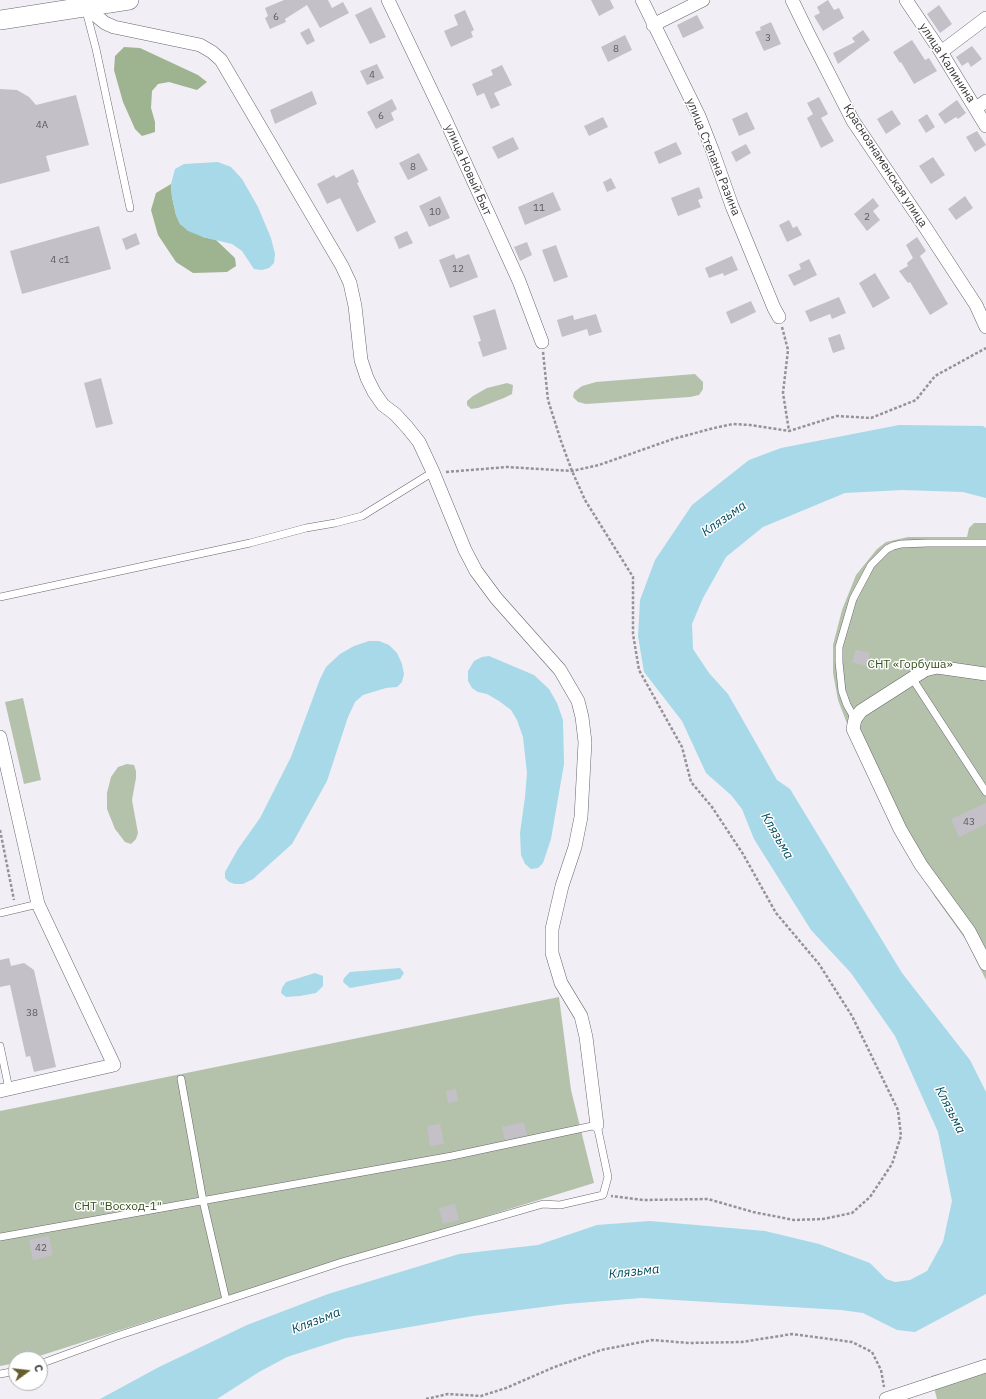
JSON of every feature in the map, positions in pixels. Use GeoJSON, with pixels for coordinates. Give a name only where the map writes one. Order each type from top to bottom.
{"type":"FeatureCollection","features":[{"type":"Feature","properties":{"kind":"main road"},"geometry":{"type":"LineString","coordinates":[[0,20],[129,0]]}},
{"type":"Feature","properties":{"kind":"street","name":"улица Новый Быт"},"geometry":{"type":"LineString","coordinates":[[388,0],[446,121],[519,281],[542,342]]}},
{"type":"Feature","properties":{"kind":"street","name":"улица Степана Разина"},"geometry":{"type":"LineString","coordinates":[[642,0],[699,116],[714,152],[732,206],[779,317]]}},
{"type":"Feature","properties":{"kind":"street"},"geometry":{"type":"LineString","coordinates":[[653,25],[703,0]]}},
{"type":"Feature","properties":{"kind":"street","name":"Краснознаменская улица"},"geometry":{"type":"LineString","coordinates":[[792,0],[853,121],[976,305],[986,327]]}},
{"type":"Feature","properties":{"kind":"street","name":"улица Калинина"},"geometry":{"type":"LineString","coordinates":[[906,0],[941,52],[981,104],[986,126]]}},
{"type":"Feature","properties":{"kind":"street"},"geometry":{"type":"LineString","coordinates":[[85,7],[105,23],[114,27],[200,45],[212,52],[221,60],[342,266],[350,283],[355,306],[361,360],[367,378],[383,405],[408,427],[419,442],[434,472],[465,550],[476,572],[496,598],[560,670],[578,701],[582,717],[585,742],[581,817],[552,929],[552,953],[561,983],[581,1016],[586,1037],[597,1125]]}},
{"type":"Feature","properties":{"kind":"street"},"geometry":{"type":"LineString","coordinates":[[941,52],[986,18]]}},
{"type":"Feature","properties":{"kind":"street"},"geometry":{"type":"LineString","coordinates":[[986,674],[937,667],[925,670],[861,711],[855,719],[853,729],[900,829],[921,865],[969,931],[986,964]]}},
{"type":"Feature","properties":{"kind":"street"},"geometry":{"type":"LineString","coordinates":[[0,737],[38,904],[114,1065],[5,1090]]}},
{"type":"Feature","properties":{"kind":"street"},"geometry":{"type":"LineString","coordinates":[[884,1396],[986,1366]]}},
{"type":"Feature","properties":{"kind":"lane"},"geometry":{"type":"LineString","coordinates":[[85,7],[96,49],[130,208]]}},
{"type":"Feature","properties":{"kind":"lane"},"geometry":{"type":"LineString","coordinates":[[0,597],[250,543],[306,528],[362,516],[434,472]]}},
{"type":"Feature","properties":{"kind":"lane"},"geometry":{"type":"LineString","coordinates":[[855,719],[847,705],[842,691],[839,647],[853,599],[871,565],[887,550],[893,546],[901,544],[986,543]]}},
{"type":"Feature","properties":{"kind":"lane"},"geometry":{"type":"LineString","coordinates":[[912,678],[986,792]]}},
{"type":"Feature","properties":{"kind":"lane"},"geometry":{"type":"LineString","coordinates":[[0,913],[38,904]]}},
{"type":"Feature","properties":{"kind":"lane"},"geometry":{"type":"LineString","coordinates":[[0,1046],[5,1090]]}},
{"type":"Feature","properties":{"kind":"lane"},"geometry":{"type":"LineString","coordinates":[[181,1079],[203,1201],[226,1300]]}},
{"type":"Feature","properties":{"kind":"lane"},"geometry":{"type":"LineString","coordinates":[[0,1238],[452,1156],[597,1125],[608,1177],[603,1195],[560,1205],[543,1204],[342,1262],[114,1337],[48,1361]]}},
{"type":"Feature","properties":{"kind":"path"},"geometry":{"type":"LineString","coordinates":[[779,317],[788,350],[783,393],[789,431]]}},
{"type":"Feature","properties":{"kind":"path"},"geometry":{"type":"LineString","coordinates":[[542,342],[548,400],[572,471],[585,500],[633,578],[633,634],[639,670],[682,746],[691,782],[712,807],[743,854],[776,913],[819,964],[852,1016],[898,1110],[901,1136],[892,1164],[870,1197],[852,1213],[823,1220],[794,1220],[753,1212],[708,1199],[643,1200],[603,1195]]}},
{"type":"Feature","properties":{"kind":"path"},"geometry":{"type":"LineString","coordinates":[[434,472],[507,467],[572,471],[599,465],[673,439],[733,424],[750,424],[789,431],[837,416],[871,418],[916,400],[935,376],[986,348]]}},
{"type":"Feature","properties":{"kind":"path"},"geometry":{"type":"LineString","coordinates":[[0,830],[16,909]]}},
{"type":"Feature","properties":{"kind":"path"},"geometry":{"type":"LineString","coordinates":[[426,1399],[448,1394],[481,1396],[506,1388],[552,1368],[601,1350],[652,1340],[689,1343],[742,1342],[792,1334],[852,1342],[872,1352],[881,1370],[884,1396]]}},
{"type":"Feature","properties":{"kind":"green space"},"geometry":{"type":"Polygon","coordinates":[[[124,47],[140,48],[198,75],[207,82],[197,90],[169,82],[158,84],[152,91],[151,108],[155,122],[155,132],[142,136],[135,129],[123,102],[114,70],[115,56],[124,47]]]}},
{"type":"Feature","properties":{"kind":"green space"},"geometry":{"type":"Polygon","coordinates":[[[171,184],[176,215],[180,224],[203,237],[216,240],[235,258],[236,266],[227,272],[193,273],[176,262],[158,235],[151,210],[156,193],[171,184]]]}},
{"type":"Feature","properties":{"kind":"green space"},"geometry":{"type":"Polygon","coordinates":[[[695,374],[703,382],[703,389],[699,395],[690,397],[586,404],[578,402],[573,397],[574,392],[582,386],[596,382],[695,374]]]}},
{"type":"Feature","properties":{"kind":"green space"},"geometry":{"type":"Polygon","coordinates":[[[507,383],[513,385],[512,394],[478,408],[471,409],[467,405],[467,401],[487,388],[507,383]]]}},
{"type":"Feature","properties":{"kind":"green space","name":"СНТ «Горбуша»"},"geometry":{"type":"Polygon","coordinates":[[[974,523],[986,523],[986,980],[966,940],[935,897],[893,829],[861,760],[838,700],[833,673],[833,645],[842,610],[856,575],[877,549],[886,542],[908,537],[967,537],[969,528],[974,523]]]}},
{"type":"Feature","properties":{"kind":"green space"},"geometry":{"type":"Polygon","coordinates":[[[23,698],[41,780],[24,784],[5,702],[23,698]]]}},
{"type":"Feature","properties":{"kind":"green space"},"geometry":{"type":"Polygon","coordinates":[[[127,764],[134,765],[136,771],[132,800],[138,833],[136,839],[131,844],[125,842],[115,829],[107,809],[107,793],[111,777],[118,767],[127,764]]]}},
{"type":"Feature","properties":{"kind":"green space","name":"СНТ \"Восход-1\""},"geometry":{"type":"Polygon","coordinates":[[[559,997],[571,1090],[594,1183],[230,1295],[48,1353],[48,1351],[8,1351],[8,1364],[0,1366],[0,1111],[559,997]]]}},
{"type":"Feature","properties":{"kind":"green space"},"geometry":{"type":"Polygon","coordinates":[[[986,1358],[986,1399],[937,1399],[931,1376],[977,1364],[986,1358]]]}},
{"type":"Feature","properties":{"kind":"water"},"geometry":{"type":"Polygon","coordinates":[[[218,162],[231,167],[242,179],[258,207],[271,238],[275,254],[274,263],[269,268],[262,270],[254,269],[242,251],[232,244],[203,237],[188,231],[180,224],[176,215],[172,197],[171,184],[175,169],[184,164],[218,162]]]}},
{"type":"Feature","properties":{"kind":"water","name":"Клязьма"},"geometry":{"type":"Polygon","coordinates":[[[899,425],[983,426],[986,428],[986,498],[963,492],[902,490],[845,493],[763,527],[726,557],[703,598],[692,624],[693,649],[709,673],[728,694],[777,780],[790,789],[902,973],[970,1060],[986,1092],[986,1294],[915,1332],[897,1330],[863,1313],[841,1310],[642,1298],[566,1304],[473,1316],[346,1338],[287,1357],[259,1372],[217,1399],[100,1399],[159,1367],[247,1325],[328,1294],[459,1254],[538,1245],[597,1225],[650,1221],[765,1231],[819,1244],[870,1263],[886,1279],[895,1282],[910,1280],[927,1271],[943,1242],[952,1201],[938,1132],[895,1036],[851,973],[811,930],[754,839],[742,809],[731,795],[706,773],[682,721],[644,672],[638,636],[640,600],[655,560],[692,505],[749,460],[781,448],[899,425]]]}},
{"type":"Feature","properties":{"kind":"water"},"geometry":{"type":"Polygon","coordinates":[[[369,641],[379,641],[389,645],[397,653],[402,664],[404,674],[402,682],[397,687],[386,688],[363,695],[355,702],[348,717],[327,781],[292,844],[253,879],[243,884],[229,882],[225,878],[225,872],[238,849],[260,818],[291,757],[320,679],[326,667],[340,654],[354,646],[369,641]]]}},
{"type":"Feature","properties":{"kind":"water"},"geometry":{"type":"Polygon","coordinates":[[[489,656],[534,675],[549,689],[557,703],[563,720],[564,764],[551,839],[543,863],[538,868],[531,869],[525,864],[521,855],[520,833],[527,773],[523,737],[517,720],[511,710],[487,694],[478,692],[472,688],[468,681],[468,671],[474,661],[482,657],[489,656]]]}},
{"type":"Feature","properties":{"kind":"water"},"geometry":{"type":"Polygon","coordinates":[[[400,968],[404,973],[400,979],[350,988],[343,982],[344,978],[350,972],[400,968]]]}},
{"type":"Feature","properties":{"kind":"water"},"geometry":{"type":"Polygon","coordinates":[[[315,973],[323,976],[323,986],[316,993],[286,997],[281,993],[286,982],[315,973]]]}},
{"type":"Feature","properties":{"kind":"building"},"geometry":{"type":"Polygon","coordinates":[[[284,0],[328,0],[332,8],[343,2],[349,13],[320,28],[307,5],[285,19],[286,22],[270,29],[265,18],[268,16],[265,8],[284,0]]]}},
{"type":"Feature","properties":{"kind":"building"},"geometry":{"type":"Polygon","coordinates":[[[591,0],[610,0],[614,8],[599,16],[591,0]]]}},
{"type":"Feature","properties":{"kind":"building"},"geometry":{"type":"Polygon","coordinates":[[[828,0],[834,10],[839,8],[844,18],[823,31],[814,16],[820,13],[817,7],[828,0]]]}},
{"type":"Feature","properties":{"kind":"building"},"geometry":{"type":"Polygon","coordinates":[[[939,5],[952,24],[940,33],[927,14],[939,5]]]}},
{"type":"Feature","properties":{"kind":"building"},"geometry":{"type":"Polygon","coordinates":[[[371,7],[386,37],[370,44],[355,15],[371,7]]]}},
{"type":"Feature","properties":{"kind":"building"},"geometry":{"type":"Polygon","coordinates":[[[465,10],[474,30],[471,32],[473,37],[451,47],[444,31],[458,25],[454,15],[465,10]]]}},
{"type":"Feature","properties":{"kind":"building"},"geometry":{"type":"Polygon","coordinates":[[[697,15],[704,28],[683,38],[677,25],[697,15]]]}},
{"type":"Feature","properties":{"kind":"building"},"geometry":{"type":"Polygon","coordinates":[[[771,22],[781,44],[764,51],[755,32],[761,30],[760,27],[771,22]]]}},
{"type":"Feature","properties":{"kind":"building"},"geometry":{"type":"Polygon","coordinates":[[[309,28],[315,41],[307,45],[300,33],[309,28]]]}},
{"type":"Feature","properties":{"kind":"building"},"geometry":{"type":"Polygon","coordinates":[[[863,30],[870,40],[838,64],[833,53],[855,42],[852,38],[863,30]]]}},
{"type":"Feature","properties":{"kind":"building"},"geometry":{"type":"Polygon","coordinates":[[[625,35],[632,50],[608,62],[601,47],[625,35]]]}},
{"type":"Feature","properties":{"kind":"building"},"geometry":{"type":"Polygon","coordinates":[[[912,40],[925,60],[929,58],[937,71],[914,84],[901,62],[900,63],[893,52],[912,40]]]}},
{"type":"Feature","properties":{"kind":"building"},"geometry":{"type":"Polygon","coordinates":[[[972,46],[982,59],[971,67],[968,62],[962,66],[956,57],[972,46]]]}},
{"type":"Feature","properties":{"kind":"building"},"geometry":{"type":"Polygon","coordinates":[[[377,64],[384,78],[367,85],[360,71],[377,64]]]}},
{"type":"Feature","properties":{"kind":"building"},"geometry":{"type":"Polygon","coordinates":[[[502,65],[512,85],[494,93],[500,105],[491,109],[484,93],[477,96],[472,84],[493,75],[491,70],[502,65]]]}},
{"type":"Feature","properties":{"kind":"building"},"geometry":{"type":"Polygon","coordinates":[[[0,89],[17,90],[29,97],[36,105],[76,95],[89,145],[46,156],[50,171],[0,184],[0,89]]]}},
{"type":"Feature","properties":{"kind":"building"},"geometry":{"type":"Polygon","coordinates":[[[312,91],[317,104],[275,124],[270,110],[312,91]]]}},
{"type":"Feature","properties":{"kind":"building"},"geometry":{"type":"Polygon","coordinates":[[[819,97],[828,114],[821,118],[834,141],[821,148],[807,118],[813,114],[807,103],[819,97]]]}},
{"type":"Feature","properties":{"kind":"building"},"geometry":{"type":"Polygon","coordinates":[[[392,99],[397,109],[391,113],[394,120],[376,129],[367,112],[392,99]]]}},
{"type":"Feature","properties":{"kind":"building"},"geometry":{"type":"Polygon","coordinates":[[[957,100],[966,113],[958,119],[956,117],[945,124],[938,114],[957,100]]]}},
{"type":"Feature","properties":{"kind":"building"},"geometry":{"type":"Polygon","coordinates":[[[892,110],[901,124],[886,134],[877,119],[892,110]]]}},
{"type":"Feature","properties":{"kind":"building"},"geometry":{"type":"Polygon","coordinates":[[[747,112],[755,129],[739,136],[732,119],[747,112]]]}},
{"type":"Feature","properties":{"kind":"building"},"geometry":{"type":"Polygon","coordinates":[[[927,114],[935,127],[926,133],[918,120],[927,114]]]}},
{"type":"Feature","properties":{"kind":"building"},"geometry":{"type":"Polygon","coordinates":[[[603,117],[608,127],[589,136],[584,126],[603,117]]]}},
{"type":"Feature","properties":{"kind":"building"},"geometry":{"type":"Polygon","coordinates":[[[977,131],[986,145],[975,152],[966,137],[977,131]]]}},
{"type":"Feature","properties":{"kind":"building"},"geometry":{"type":"Polygon","coordinates":[[[513,137],[519,149],[498,159],[492,147],[513,137]]]}},
{"type":"Feature","properties":{"kind":"building"},"geometry":{"type":"Polygon","coordinates":[[[676,142],[682,154],[659,164],[654,152],[676,142]]]}},
{"type":"Feature","properties":{"kind":"building"},"geometry":{"type":"Polygon","coordinates":[[[746,144],[751,153],[736,162],[731,152],[746,144]]]}},
{"type":"Feature","properties":{"kind":"building"},"geometry":{"type":"Polygon","coordinates":[[[419,153],[428,170],[408,180],[399,163],[419,153]]]}},
{"type":"Feature","properties":{"kind":"building"},"geometry":{"type":"Polygon","coordinates":[[[933,157],[945,175],[931,184],[919,166],[933,157]]]}},
{"type":"Feature","properties":{"kind":"building"},"geometry":{"type":"Polygon","coordinates":[[[353,169],[359,182],[357,183],[376,222],[357,232],[340,198],[327,204],[317,184],[334,175],[336,178],[353,169]]]}},
{"type":"Feature","properties":{"kind":"building"},"geometry":{"type":"Polygon","coordinates":[[[611,178],[616,188],[607,192],[603,182],[611,178]]]}},
{"type":"Feature","properties":{"kind":"building"},"geometry":{"type":"Polygon","coordinates":[[[699,187],[703,198],[698,200],[701,207],[678,216],[671,198],[699,187]]]}},
{"type":"Feature","properties":{"kind":"building"},"geometry":{"type":"Polygon","coordinates":[[[553,192],[561,210],[525,225],[518,207],[553,192]]]}},
{"type":"Feature","properties":{"kind":"building"},"geometry":{"type":"Polygon","coordinates":[[[440,196],[450,218],[429,227],[419,206],[440,196]]]}},
{"type":"Feature","properties":{"kind":"building"},"geometry":{"type":"Polygon","coordinates":[[[965,196],[973,208],[956,220],[948,209],[965,196]]]}},
{"type":"Feature","properties":{"kind":"building"},"geometry":{"type":"Polygon","coordinates":[[[873,198],[879,206],[873,211],[880,220],[867,231],[854,214],[873,198]]]}},
{"type":"Feature","properties":{"kind":"building"},"geometry":{"type":"Polygon","coordinates":[[[789,220],[793,228],[797,226],[802,235],[787,242],[779,225],[789,220]]]}},
{"type":"Feature","properties":{"kind":"building"},"geometry":{"type":"Polygon","coordinates":[[[99,226],[111,269],[22,294],[10,251],[99,226]]]}},
{"type":"Feature","properties":{"kind":"building"},"geometry":{"type":"Polygon","coordinates":[[[407,231],[413,243],[399,249],[394,237],[407,231]]]}},
{"type":"Feature","properties":{"kind":"building"},"geometry":{"type":"Polygon","coordinates":[[[136,233],[140,244],[126,250],[122,239],[136,233]]]}},
{"type":"Feature","properties":{"kind":"building"},"geometry":{"type":"Polygon","coordinates":[[[917,237],[926,251],[920,256],[948,304],[930,315],[910,282],[908,283],[899,271],[908,266],[907,263],[913,258],[906,245],[917,237]]]}},
{"type":"Feature","properties":{"kind":"building"},"geometry":{"type":"Polygon","coordinates":[[[527,242],[532,255],[520,261],[514,247],[527,242]]]}},
{"type":"Feature","properties":{"kind":"building"},"geometry":{"type":"Polygon","coordinates":[[[556,245],[568,277],[554,282],[542,250],[556,245]]]}},
{"type":"Feature","properties":{"kind":"building"},"geometry":{"type":"Polygon","coordinates":[[[454,254],[456,259],[469,254],[478,277],[450,288],[439,260],[454,254]]]}},
{"type":"Feature","properties":{"kind":"building"},"geometry":{"type":"Polygon","coordinates":[[[732,256],[738,270],[724,276],[723,273],[709,278],[705,268],[732,256]]]}},
{"type":"Feature","properties":{"kind":"building"},"geometry":{"type":"Polygon","coordinates":[[[809,259],[817,275],[794,286],[788,275],[801,269],[799,264],[809,259]]]}},
{"type":"Feature","properties":{"kind":"building"},"geometry":{"type":"Polygon","coordinates":[[[875,273],[890,298],[873,308],[859,283],[875,273]]]}},
{"type":"Feature","properties":{"kind":"building"},"geometry":{"type":"Polygon","coordinates":[[[839,297],[846,313],[832,319],[830,314],[810,322],[805,311],[839,297]]]}},
{"type":"Feature","properties":{"kind":"building"},"geometry":{"type":"Polygon","coordinates":[[[751,301],[756,312],[731,324],[726,312],[751,301]]]}},
{"type":"Feature","properties":{"kind":"building"},"geometry":{"type":"Polygon","coordinates":[[[495,309],[507,349],[483,357],[478,342],[481,341],[473,316],[495,309]]]}},
{"type":"Feature","properties":{"kind":"building"},"geometry":{"type":"Polygon","coordinates":[[[596,314],[602,332],[589,336],[587,329],[562,337],[557,320],[573,315],[574,320],[596,314]]]}},
{"type":"Feature","properties":{"kind":"building"},"geometry":{"type":"Polygon","coordinates":[[[840,334],[845,349],[833,353],[828,338],[840,334]]]}},
{"type":"Feature","properties":{"kind":"building"},"geometry":{"type":"Polygon","coordinates":[[[101,378],[113,424],[96,428],[84,383],[101,378]]]}},
{"type":"Feature","properties":{"kind":"building"},"geometry":{"type":"Polygon","coordinates":[[[856,650],[870,653],[867,666],[852,662],[856,650]]]}},
{"type":"Feature","properties":{"kind":"building"},"geometry":{"type":"Polygon","coordinates":[[[986,803],[986,824],[959,837],[951,819],[986,803]]]}},
{"type":"Feature","properties":{"kind":"building"},"geometry":{"type":"Polygon","coordinates":[[[9,958],[11,966],[24,963],[34,970],[56,1067],[34,1072],[30,1056],[26,1057],[10,985],[0,987],[0,960],[9,958]]]}},
{"type":"Feature","properties":{"kind":"building"},"geometry":{"type":"Polygon","coordinates":[[[456,1089],[458,1101],[448,1103],[446,1091],[456,1089]]]}},
{"type":"Feature","properties":{"kind":"building"},"geometry":{"type":"Polygon","coordinates":[[[524,1122],[527,1135],[505,1140],[502,1127],[524,1122]]]}},
{"type":"Feature","properties":{"kind":"building"},"geometry":{"type":"Polygon","coordinates":[[[440,1124],[444,1144],[430,1146],[427,1126],[440,1124]]]}},
{"type":"Feature","properties":{"kind":"building"},"geometry":{"type":"Polygon","coordinates":[[[455,1204],[459,1220],[443,1224],[439,1208],[455,1204]]]}},
{"type":"Feature","properties":{"kind":"building"},"geometry":{"type":"Polygon","coordinates":[[[49,1236],[53,1255],[33,1260],[29,1240],[49,1236]]]}}]}
